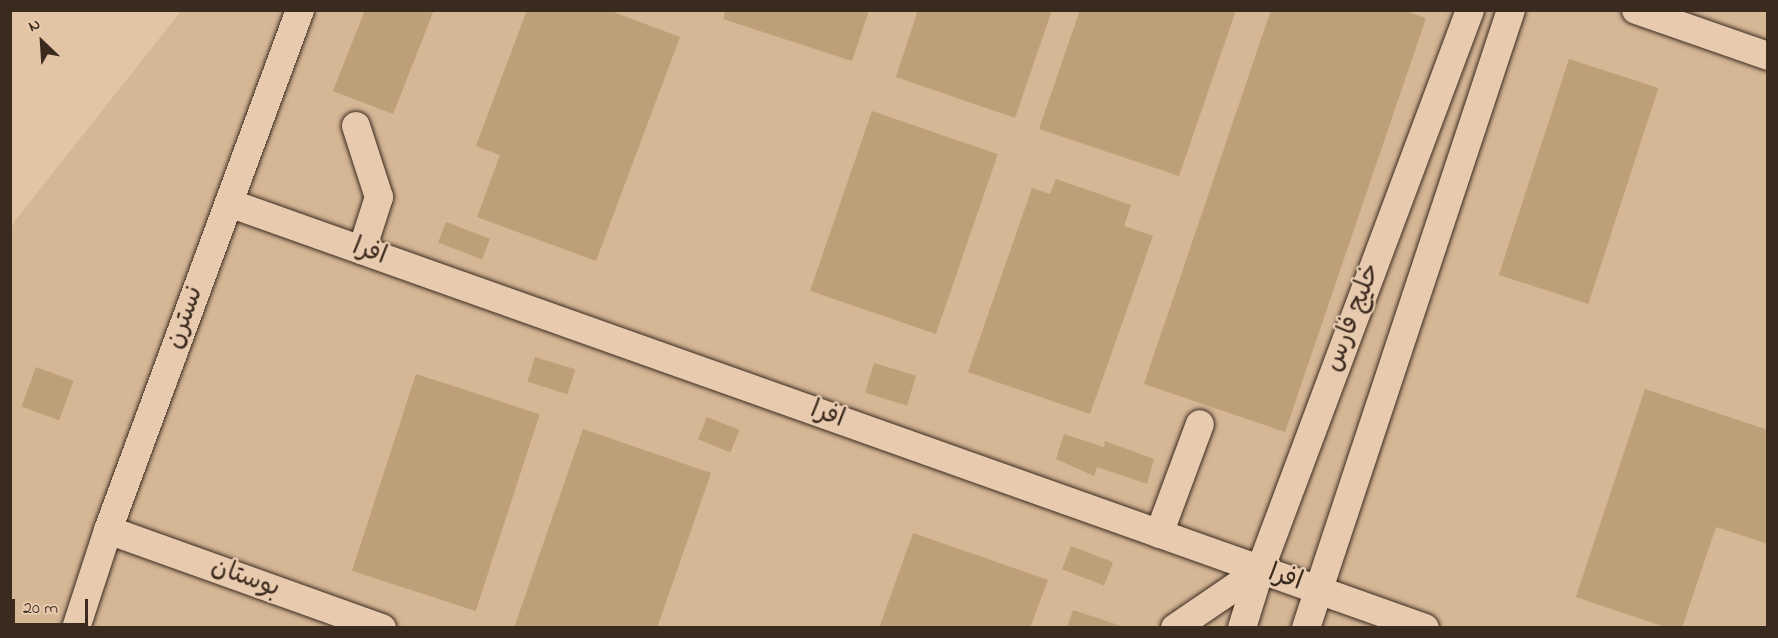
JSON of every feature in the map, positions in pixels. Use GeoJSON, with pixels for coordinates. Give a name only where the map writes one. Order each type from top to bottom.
{"type":"FeatureCollection","features":[{"type":"Feature","properties":{"kind":"lane","name":"نسترن"},"geometry":{"type":"LineString","coordinates":[[76,627],[108,530],[300,10]]}},
{"type":"Feature","properties":{"kind":"lane","name":"خلیج فارس"},"geometry":{"type":"LineString","coordinates":[[1242,627],[1260,570],[1470,10]]}},
{"type":"Feature","properties":{"kind":"lane","name":"خلیج فارس"},"geometry":{"type":"LineString","coordinates":[[1306,627],[1511,10]]}},
{"type":"Feature","properties":{"kind":"lane"},"geometry":{"type":"LineString","coordinates":[[1636,10],[1767,56]]}},
{"type":"Feature","properties":{"kind":"lane"},"geometry":{"type":"LineString","coordinates":[[356,126],[379,197],[362,250]]}},
{"type":"Feature","properties":{"kind":"lane","name":"افرا"},"geometry":{"type":"LineString","coordinates":[[229,203],[1425,627]]}},
{"type":"Feature","properties":{"kind":"lane"},"geometry":{"type":"LineString","coordinates":[[1158,534],[1200,424]]}},
{"type":"Feature","properties":{"kind":"lane","name":"بوستان"},"geometry":{"type":"LineString","coordinates":[[108,530],[382,627]]}},
{"type":"Feature","properties":{"kind":"lane"},"geometry":{"type":"LineString","coordinates":[[1175,627],[1260,570]]}},
{"type":"Feature","properties":{"kind":"shaded area"},"geometry":{"type":"Polygon","coordinates":[[[181,11],[1767,11],[1767,627],[11,627],[10,227],[181,11]]]}},
{"type":"Feature","properties":{"kind":"building"},"geometry":{"type":"Polygon","coordinates":[[[365,10],[434,10],[393,114],[333,91],[365,10]]]}},
{"type":"Feature","properties":{"kind":"building"},"geometry":{"type":"Polygon","coordinates":[[[527,10],[608,10],[680,37],[596,261],[477,217],[500,155],[476,146],[527,10]]]}},
{"type":"Feature","properties":{"kind":"building"},"geometry":{"type":"Polygon","coordinates":[[[726,10],[869,10],[852,61],[723,19],[726,10]]]}},
{"type":"Feature","properties":{"kind":"building"},"geometry":{"type":"Polygon","coordinates":[[[918,10],[1052,10],[1015,118],[896,77],[918,10]]]}},
{"type":"Feature","properties":{"kind":"building"},"geometry":{"type":"Polygon","coordinates":[[[1080,10],[1236,10],[1179,176],[1039,129],[1080,10]]]}},
{"type":"Feature","properties":{"kind":"building"},"geometry":{"type":"Polygon","coordinates":[[[1271,10],[1402,10],[1426,18],[1285,432],[1144,384],[1271,10]]]}},
{"type":"Feature","properties":{"kind":"building"},"geometry":{"type":"Polygon","coordinates":[[[1569,59],[1658,88],[1588,304],[1499,275],[1569,59]]]}},
{"type":"Feature","properties":{"kind":"building"},"geometry":{"type":"Polygon","coordinates":[[[872,111],[998,154],[936,334],[810,291],[872,111]]]}},
{"type":"Feature","properties":{"kind":"building"},"geometry":{"type":"Polygon","coordinates":[[[1056,179],[1131,205],[1124,226],[1153,236],[1090,414],[968,372],[1032,188],[1050,194],[1056,179]]]}},
{"type":"Feature","properties":{"kind":"building"},"geometry":{"type":"Polygon","coordinates":[[[446,222],[490,239],[482,259],[438,243],[446,222]]]}},
{"type":"Feature","properties":{"kind":"building"},"geometry":{"type":"Polygon","coordinates":[[[535,357],[575,369],[568,394],[527,382],[535,357]]]}},
{"type":"Feature","properties":{"kind":"building"},"geometry":{"type":"Polygon","coordinates":[[[874,363],[916,376],[907,406],[865,393],[874,363]]]}},
{"type":"Feature","properties":{"kind":"building"},"geometry":{"type":"Polygon","coordinates":[[[36,367],[74,381],[59,420],[22,406],[36,367]]]}},
{"type":"Feature","properties":{"kind":"building"},"geometry":{"type":"Polygon","coordinates":[[[416,374],[540,414],[476,611],[352,571],[416,374]]]}},
{"type":"Feature","properties":{"kind":"building"},"geometry":{"type":"Polygon","coordinates":[[[1645,389],[1768,430],[1768,544],[1716,527],[1682,628],[1668,628],[1576,597],[1645,389]]]}},
{"type":"Feature","properties":{"kind":"building"},"geometry":{"type":"Polygon","coordinates":[[[707,417],[739,430],[730,452],[698,439],[707,417]]]}},
{"type":"Feature","properties":{"kind":"building"},"geometry":{"type":"Polygon","coordinates":[[[583,429],[711,473],[657,628],[514,628],[583,429]]]}},
{"type":"Feature","properties":{"kind":"building"},"geometry":{"type":"Polygon","coordinates":[[[1064,434],[1104,447],[1105,441],[1154,459],[1147,484],[1097,467],[1094,476],[1056,459],[1064,434]]]}},
{"type":"Feature","properties":{"kind":"building"},"geometry":{"type":"Polygon","coordinates":[[[913,533],[1048,580],[1030,628],[879,628],[913,533]]]}},
{"type":"Feature","properties":{"kind":"building"},"geometry":{"type":"Polygon","coordinates":[[[1071,546],[1113,562],[1104,585],[1062,569],[1071,546]]]}},
{"type":"Feature","properties":{"kind":"building"},"geometry":{"type":"Polygon","coordinates":[[[1073,610],[1124,627],[1124,628],[1067,628],[1073,610]]]}}]}
